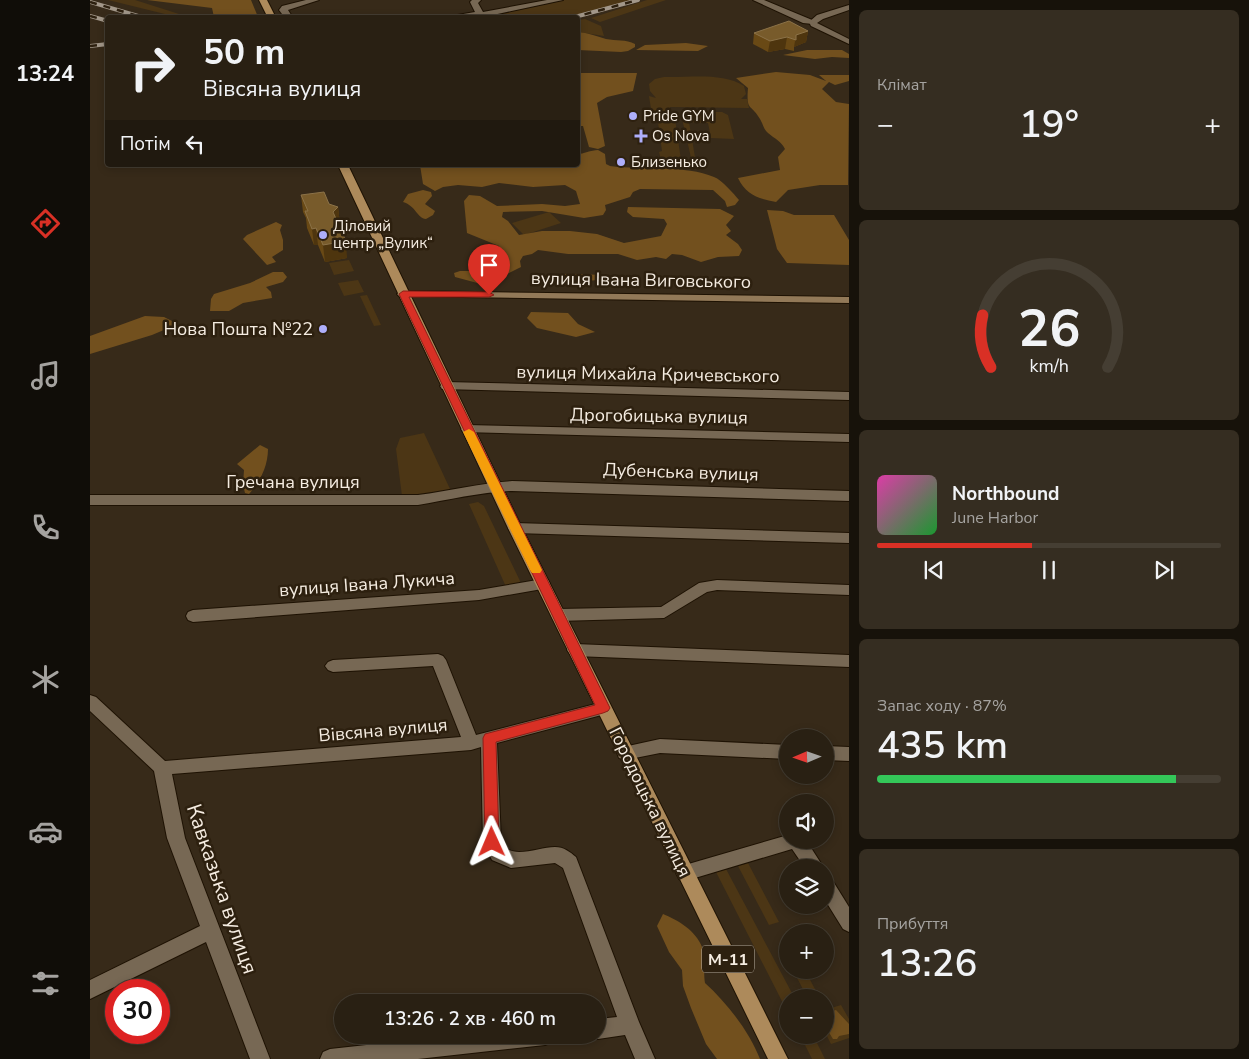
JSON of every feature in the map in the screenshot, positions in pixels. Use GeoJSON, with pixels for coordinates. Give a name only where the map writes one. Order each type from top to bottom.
{"type":"FeatureCollection","features":[{"type":"Feature","properties":{"kind":"main road"},"geometry":{"type":"LineString","coordinates":[[263,0],[270,15]]}},
{"type":"Feature","properties":{"kind":"main road","name":"Городоцька вулиця"},"geometry":{"type":"LineString","coordinates":[[343,167],[542,584],[778,1059]]}},
{"type":"Feature","properties":{"kind":"main road","name":"вулиця Івана Виговського"},"geometry":{"type":"LineString","coordinates":[[403,294],[849,300]]}},
{"type":"Feature","properties":{"kind":"street"},"geometry":{"type":"LineString","coordinates":[[287,15],[283,10],[296,2],[315,0]]}},
{"type":"Feature","properties":{"kind":"street"},"geometry":{"type":"LineString","coordinates":[[477,0],[474,2],[480,14]]}},
{"type":"Feature","properties":{"kind":"street"},"geometry":{"type":"LineString","coordinates":[[471,15],[558,0]]}},
{"type":"Feature","properties":{"kind":"street"},"geometry":{"type":"LineString","coordinates":[[757,0],[806,21],[813,22],[849,42]]}},
{"type":"Feature","properties":{"kind":"street"},"geometry":{"type":"LineString","coordinates":[[813,22],[820,17],[849,7]]}},
{"type":"Feature","properties":{"kind":"street","name":"вулиця Михайла Кричевського"},"geometry":{"type":"LineString","coordinates":[[446,386],[849,396]]}},
{"type":"Feature","properties":{"kind":"street","name":"Дрогобицька вулиця"},"geometry":{"type":"LineString","coordinates":[[467,429],[849,438]]}},
{"type":"Feature","properties":{"kind":"street","name":"Дубенська вулиця"},"geometry":{"type":"LineString","coordinates":[[495,487],[849,496]]}},
{"type":"Feature","properties":{"kind":"street","name":"Гречана вулиця"},"geometry":{"type":"LineString","coordinates":[[90,500],[418,500],[463,494],[495,487]]}},
{"type":"Feature","properties":{"kind":"street"},"geometry":{"type":"LineString","coordinates":[[515,528],[849,538]]}},
{"type":"Feature","properties":{"kind":"street","name":"вулиця Івана Лукича"},"geometry":{"type":"LineString","coordinates":[[193,616],[478,595],[542,584]]}},
{"type":"Feature","properties":{"kind":"street"},"geometry":{"type":"LineString","coordinates":[[558,615],[664,612],[704,587],[717,585],[849,590]]}},
{"type":"Feature","properties":{"kind":"street"},"geometry":{"type":"LineString","coordinates":[[575,650],[849,661]]}},
{"type":"Feature","properties":{"kind":"street"},"geometry":{"type":"LineString","coordinates":[[334,666],[438,660],[472,742]]}},
{"type":"Feature","properties":{"kind":"street"},"geometry":{"type":"LineString","coordinates":[[90,701],[162,768]]}},
{"type":"Feature","properties":{"kind":"street","name":"Вівсяна вулиця"},"geometry":{"type":"LineString","coordinates":[[162,768],[472,742],[536,727],[603,708]]}},
{"type":"Feature","properties":{"kind":"street"},"geometry":{"type":"LineString","coordinates":[[489,738],[492,842],[498,854],[511,860],[555,855],[561,856],[570,863],[630,1026],[645,1059]]}},
{"type":"Feature","properties":{"kind":"street"},"geometry":{"type":"LineString","coordinates":[[625,753],[660,746],[779,752]]}},
{"type":"Feature","properties":{"kind":"street"},"geometry":{"type":"LineString","coordinates":[[834,754],[849,754]]}},
{"type":"Feature","properties":{"kind":"street","name":"Кавказька вулиця"},"geometry":{"type":"LineString","coordinates":[[162,768],[176,838],[260,1059]]}},
{"type":"Feature","properties":{"kind":"street"},"geometry":{"type":"LineString","coordinates":[[685,873],[792,840],[797,842],[808,859]]}},
{"type":"Feature","properties":{"kind":"street"},"geometry":{"type":"LineString","coordinates":[[834,898],[849,922]]}},
{"type":"Feature","properties":{"kind":"street"},"geometry":{"type":"LineString","coordinates":[[90,990],[211,930]]}},
{"type":"Feature","properties":{"kind":"street"},"geometry":{"type":"LineString","coordinates":[[606,1028],[630,1026]]}},
{"type":"Feature","properties":{"kind":"street"},"geometry":{"type":"LineString","coordinates":[[330,1059],[464,1044]]}},
{"type":"Feature","properties":{"kind":"shaded area"},"geometry":{"type":"Polygon","coordinates":[[[108,0],[135,0],[179,14],[169,15],[108,0]]]}},
{"type":"Feature","properties":{"kind":"shaded area"},"geometry":{"type":"Polygon","coordinates":[[[147,0],[251,0],[257,15],[214,15],[212,8],[147,0]]]}},
{"type":"Feature","properties":{"kind":"shaded area"},"geometry":{"type":"Polygon","coordinates":[[[564,0],[634,0],[575,15],[479,15],[564,0]]]}},
{"type":"Feature","properties":{"kind":"shaded area"},"geometry":{"type":"Polygon","coordinates":[[[647,0],[666,0],[600,22],[591,18],[647,0]]]}},
{"type":"Feature","properties":{"kind":"shaded area"},"geometry":{"type":"Polygon","coordinates":[[[585,19],[601,26],[604,36],[580,32],[580,20],[585,19]]]}},
{"type":"Feature","properties":{"kind":"shaded area"},"geometry":{"type":"Polygon","coordinates":[[[580,32],[635,44],[635,47],[628,51],[580,50],[580,32]]]}},
{"type":"Feature","properties":{"kind":"shaded area"},"geometry":{"type":"Polygon","coordinates":[[[686,43],[708,46],[698,51],[636,50],[645,45],[686,43]]]}},
{"type":"Feature","properties":{"kind":"shaded area"},"geometry":{"type":"Polygon","coordinates":[[[807,50],[842,50],[849,54],[849,58],[815,59],[783,55],[807,50]]]}},
{"type":"Feature","properties":{"kind":"shaded area"},"geometry":{"type":"Polygon","coordinates":[[[776,72],[810,75],[826,81],[819,75],[849,75],[849,81],[835,85],[829,82],[822,89],[836,102],[849,104],[848,185],[820,185],[788,190],[776,202],[754,195],[741,184],[738,178],[780,170],[778,157],[785,149],[780,142],[765,130],[757,114],[749,104],[748,88],[736,78],[776,72]]]}},
{"type":"Feature","properties":{"kind":"shaded area"},"geometry":{"type":"Polygon","coordinates":[[[580,73],[637,73],[633,91],[607,97],[597,103],[605,146],[598,149],[589,147],[583,126],[580,126],[580,73]]]}},
{"type":"Feature","properties":{"kind":"shaded area"},"geometry":{"type":"Polygon","coordinates":[[[664,77],[716,77],[735,82],[744,86],[746,94],[741,99],[747,99],[749,108],[670,107],[670,110],[674,112],[681,160],[661,160],[659,152],[662,151],[658,122],[653,122],[649,96],[656,98],[650,91],[649,84],[655,79],[664,77]]]}},
{"type":"Feature","properties":{"kind":"shaded area"},"geometry":{"type":"Polygon","coordinates":[[[684,112],[722,112],[728,115],[734,139],[711,138],[708,123],[689,122],[696,163],[692,162],[681,114],[684,112]]]}},
{"type":"Feature","properties":{"kind":"shaded area"},"geometry":{"type":"Polygon","coordinates":[[[598,150],[605,154],[606,164],[610,166],[677,169],[703,173],[714,177],[724,184],[739,200],[735,205],[727,207],[725,201],[713,190],[640,189],[633,192],[630,197],[605,205],[606,210],[603,215],[584,218],[542,211],[503,212],[502,217],[508,221],[519,235],[542,231],[570,231],[597,234],[624,243],[661,236],[667,224],[664,219],[633,217],[627,212],[628,207],[720,209],[734,216],[726,225],[731,231],[726,235],[738,244],[742,250],[739,256],[718,257],[701,262],[682,255],[672,254],[666,259],[656,257],[637,260],[618,254],[568,254],[538,250],[523,256],[520,261],[521,267],[499,278],[481,284],[455,277],[454,273],[460,271],[496,271],[499,266],[499,246],[467,233],[464,201],[469,195],[480,196],[497,206],[542,204],[565,206],[580,204],[576,191],[565,185],[533,187],[499,183],[482,187],[458,185],[443,187],[435,191],[423,184],[420,167],[580,167],[580,154],[598,150]]]}},
{"type":"Feature","properties":{"kind":"shaded area"},"geometry":{"type":"Polygon","coordinates":[[[423,190],[431,192],[432,196],[425,204],[435,211],[433,215],[426,219],[420,216],[411,206],[403,202],[408,194],[423,190]]]}},
{"type":"Feature","properties":{"kind":"shaded area"},"geometry":{"type":"Polygon","coordinates":[[[767,210],[783,211],[794,215],[834,215],[849,240],[849,265],[787,263],[777,249],[767,210]]]}},
{"type":"Feature","properties":{"kind":"shaded area"},"geometry":{"type":"Polygon","coordinates":[[[549,212],[561,223],[524,235],[512,223],[549,212]]]}},
{"type":"Feature","properties":{"kind":"shaded area"},"geometry":{"type":"Polygon","coordinates":[[[276,222],[282,225],[280,230],[283,250],[272,257],[276,262],[267,265],[243,239],[247,235],[276,222]]]}},
{"type":"Feature","properties":{"kind":"shaded area"},"geometry":{"type":"Polygon","coordinates":[[[349,260],[354,271],[334,275],[329,263],[349,260]]]}},
{"type":"Feature","properties":{"kind":"shaded area"},"geometry":{"type":"Polygon","coordinates":[[[273,272],[283,272],[287,277],[283,282],[266,287],[271,292],[272,298],[243,303],[229,311],[210,311],[211,299],[214,294],[250,283],[273,272]]]}},
{"type":"Feature","properties":{"kind":"shaded area"},"geometry":{"type":"Polygon","coordinates":[[[555,275],[609,275],[612,279],[585,281],[554,278],[555,275]]]}},
{"type":"Feature","properties":{"kind":"shaded area"},"geometry":{"type":"Polygon","coordinates":[[[358,280],[364,292],[344,296],[338,283],[358,280]]]}},
{"type":"Feature","properties":{"kind":"shaded area"},"geometry":{"type":"Polygon","coordinates":[[[367,295],[381,325],[374,326],[360,296],[367,295]]]}},
{"type":"Feature","properties":{"kind":"shaded area"},"geometry":{"type":"Polygon","coordinates":[[[531,312],[568,313],[578,324],[595,332],[576,337],[537,328],[527,318],[531,312]]]}},
{"type":"Feature","properties":{"kind":"shaded area"},"geometry":{"type":"Polygon","coordinates":[[[145,316],[164,317],[178,324],[152,335],[90,354],[90,336],[145,316]]]}},
{"type":"Feature","properties":{"kind":"shaded area"},"geometry":{"type":"Polygon","coordinates":[[[424,433],[450,489],[443,494],[402,496],[396,449],[400,438],[424,433]]]}},
{"type":"Feature","properties":{"kind":"shaded area"},"geometry":{"type":"Polygon","coordinates":[[[260,445],[268,449],[265,468],[260,479],[249,494],[245,493],[243,485],[244,470],[237,464],[260,445]]]}},
{"type":"Feature","properties":{"kind":"shaded area"},"geometry":{"type":"Polygon","coordinates":[[[478,502],[484,506],[520,581],[519,585],[507,589],[469,504],[478,502]]]}},
{"type":"Feature","properties":{"kind":"shaded area"},"geometry":{"type":"Polygon","coordinates":[[[748,863],[779,922],[769,925],[738,866],[748,863]]]}},
{"type":"Feature","properties":{"kind":"shaded area"},"geometry":{"type":"Polygon","coordinates":[[[726,869],[779,969],[779,979],[784,979],[790,989],[779,989],[779,995],[716,872],[726,869]]]}},
{"type":"Feature","properties":{"kind":"shaded area"},"geometry":{"type":"Polygon","coordinates":[[[663,914],[675,919],[686,927],[699,941],[704,955],[705,983],[737,1018],[750,1038],[760,1059],[717,1059],[706,1044],[683,986],[682,970],[669,952],[657,926],[663,914]]]}},
{"type":"Feature","properties":{"kind":"shaded area"},"geometry":{"type":"Polygon","coordinates":[[[798,979],[810,979],[815,989],[803,989],[798,979]]]}},
{"type":"Feature","properties":{"kind":"shaded area"},"geometry":{"type":"Polygon","coordinates":[[[841,1005],[849,1019],[849,1038],[834,1043],[834,1007],[841,1005]]]}},
{"type":"Feature","properties":{"kind":"shaded area"},"geometry":{"type":"Polygon","coordinates":[[[836,1010],[849,1024],[849,1034],[839,1036],[837,1039],[834,1039],[834,1011],[836,1010]]]}},
{"type":"Feature","properties":{"kind":"shaded area"},"geometry":{"type":"Polygon","coordinates":[[[804,1044],[818,1044],[825,1059],[812,1059],[804,1044]]]}},
{"type":"Feature","properties":{"kind":"building"},"geometry":{"type":"Polygon","coordinates":[[[789,21],[808,31],[796,35],[796,40],[787,37],[770,41],[754,33],[789,21]]]}},
{"type":"Feature","properties":{"kind":"building"},"geometry":{"type":"Polygon","coordinates":[[[324,192],[329,204],[338,207],[333,212],[346,241],[323,245],[316,228],[312,229],[305,211],[308,211],[301,195],[324,192]]]}},
{"type":"Feature","properties":{"kind":"railway"},"geometry":{"type":"LineString","coordinates":[[580,16],[638,0]]}},
{"type":"Feature","properties":{"kind":"railway"},"geometry":{"type":"LineString","coordinates":[[90,2],[135,15]]}},
{"type":"Feature","properties":{"kind":"railway"},"geometry":{"type":"LineString","coordinates":[[90,16],[105,20]]}},
{"type":"Feature","properties":{"kind":"railway"},"geometry":{"type":"LineString","coordinates":[[90,46],[105,44]]}},
{"type":"Feature","properties":{"kind":"slow traffic"},"geometry":{"type":"LineString","coordinates":[[469,432],[536,570]]}},
{"type":"Feature","properties":{"kind":"place","name":"Pride GYM"},"geometry":{"type":"Point","coordinates":[633,116]}},
{"type":"Feature","properties":{"kind":"place","name":"Os Nova"},"geometry":{"type":"Point","coordinates":[641,136]}},
{"type":"Feature","properties":{"kind":"place","name":"Близенько"},"geometry":{"type":"Point","coordinates":[621,162]}},
{"type":"Feature","properties":{"kind":"place","name":"Діловий центр „Вулик“"},"geometry":{"type":"Point","coordinates":[323,235]}},
{"type":"Feature","properties":{"kind":"place","name":"Нова Пошта №22"},"geometry":{"type":"Point","coordinates":[323,329]}},
{"type":"Feature","properties":{"kind":"route"},"geometry":{"type":"LineString","coordinates":[[489,295],[403,294],[603,708],[489,738],[492,842]]}}]}
